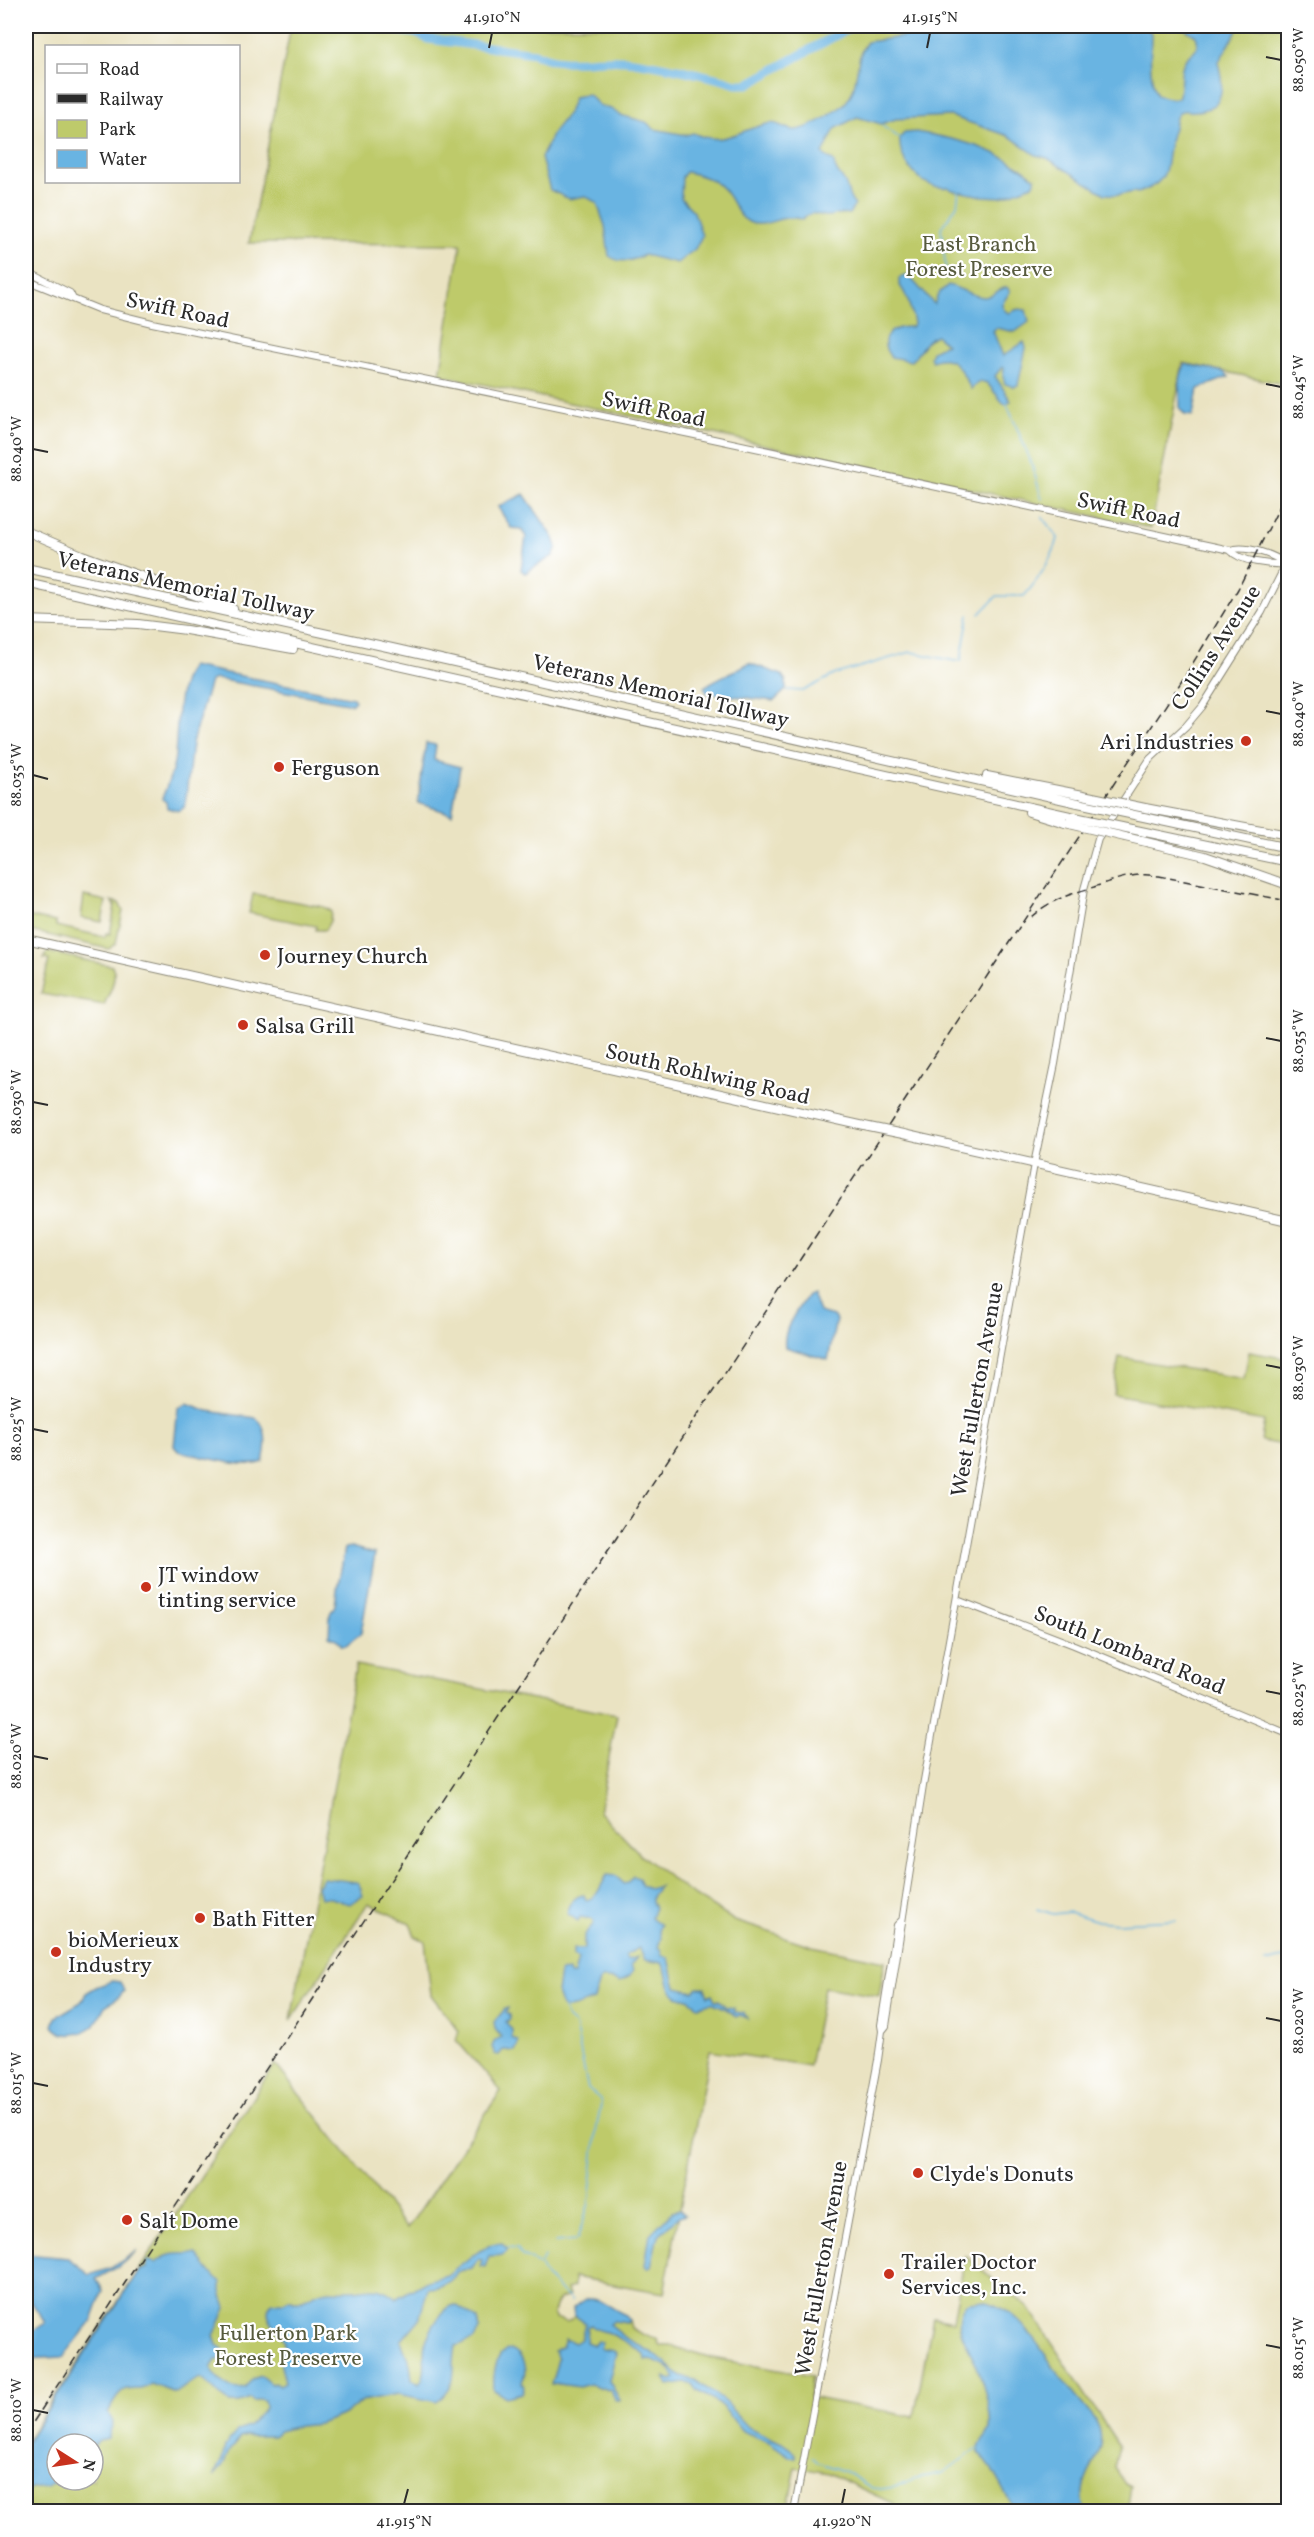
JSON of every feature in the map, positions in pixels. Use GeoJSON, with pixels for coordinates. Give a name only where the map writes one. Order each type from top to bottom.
{"type":"FeatureCollection","features":[{"type":"Feature","properties":{"kind":"highway"},"geometry":{"type":"LineString","coordinates":[[26,531],[165,586],[276,623]]}},
{"type":"Feature","properties":{"kind":"highway","name":"Veterans Memorial Tollway"},"geometry":{"type":"LineString","coordinates":[[26,568],[936,770],[1080,799],[1139,816],[1288,848]]}},
{"type":"Feature","properties":{"kind":"highway","name":"Veterans Memorial Tollway"},"geometry":{"type":"LineString","coordinates":[[26,583],[992,800],[1068,820],[1131,829],[1288,862]]}},
{"type":"Feature","properties":{"kind":"highway"},"geometry":{"type":"LineString","coordinates":[[26,620],[83,620],[157,626],[365,659]]}},
{"type":"Feature","properties":{"kind":"highway"},"geometry":{"type":"LineString","coordinates":[[1080,799],[1145,807],[1288,835]]}},
{"type":"Feature","properties":{"kind":"highway"},"geometry":{"type":"LineString","coordinates":[[1068,820],[1125,837],[1205,856],[1288,885]]}},
{"type":"Feature","properties":{"kind":"main road","name":"South Rohlwing Road"},"geometry":{"type":"LineString","coordinates":[[26,939],[1288,1221]]}},
{"type":"Feature","properties":{"kind":"street","name":"Swift Road"},"geometry":{"type":"LineString","coordinates":[[26,274],[30,273],[70,293],[72,297]]}},
{"type":"Feature","properties":{"kind":"street","name":"Swift Road"},"geometry":{"type":"LineString","coordinates":[[26,280],[107,312],[163,325],[690,434],[1230,550],[1237,548],[1277,557],[1287,565]]}},
{"type":"Feature","properties":{"kind":"street","name":"Collins Avenue"},"geometry":{"type":"LineString","coordinates":[[1090,863],[1098,839],[1150,759],[1193,719],[1216,687],[1262,612],[1287,565]]}},
{"type":"Feature","properties":{"kind":"street","name":"West Fullerton Avenue"},"geometry":{"type":"LineString","coordinates":[[794,2511],[882,2031],[886,2026],[903,1925],[901,1921],[957,1600],[1090,863]]}},
{"type":"Feature","properties":{"kind":"street","name":"South Lombard Road"},"geometry":{"type":"LineString","coordinates":[[957,1600],[1068,1642],[1288,1734]]}},
{"type":"Feature","properties":{"kind":"green space","name":"East Branch Forest Preserve"},"geometry":{"type":"Polygon","coordinates":[[[291,26],[1288,26],[1288,385],[1183,363],[1151,528],[440,375],[461,244],[249,243],[291,26]]]}},
{"type":"Feature","properties":{"kind":"green space"},"geometry":{"type":"Polygon","coordinates":[[[253,894],[324,907],[331,911],[330,921],[325,930],[316,930],[316,926],[249,913],[253,894]]]}},
{"type":"Feature","properties":{"kind":"green space"},"geometry":{"type":"Polygon","coordinates":[[[84,896],[106,901],[102,922],[81,918],[84,896]]]}},
{"type":"Feature","properties":{"kind":"green space"},"geometry":{"type":"Polygon","coordinates":[[[111,901],[119,903],[123,911],[116,943],[109,949],[26,930],[26,916],[56,922],[56,926],[105,937],[106,933],[110,934],[115,905],[111,901]]]}},
{"type":"Feature","properties":{"kind":"green space"},"geometry":{"type":"Polygon","coordinates":[[[48,952],[112,966],[114,981],[104,1005],[41,994],[49,960],[43,959],[48,952]]]}},
{"type":"Feature","properties":{"kind":"green space"},"geometry":{"type":"Polygon","coordinates":[[[1249,1352],[1288,1359],[1288,1446],[1261,1441],[1264,1421],[1113,1394],[1119,1357],[1244,1379],[1249,1352]]]}},
{"type":"Feature","properties":{"kind":"green space","name":"Fullerton Park Forest Preserve"},"geometry":{"type":"Polygon","coordinates":[[[356,1665],[617,1715],[599,1812],[641,1855],[687,1891],[735,1921],[812,1946],[885,1961],[879,1996],[824,1987],[809,2066],[710,2050],[664,2293],[574,2277],[574,2287],[567,2289],[569,2297],[559,2300],[556,2304],[553,2314],[555,2318],[567,2322],[576,2316],[592,2326],[613,2321],[627,2323],[629,2320],[631,2328],[657,2339],[659,2345],[669,2345],[712,2358],[812,2376],[809,2397],[914,2417],[933,2317],[953,2321],[965,2256],[1029,2308],[1119,2446],[1114,2468],[1125,2484],[1131,2487],[1127,2511],[903,2511],[893,2509],[894,2504],[828,2473],[796,2467],[787,2511],[26,2512],[26,2441],[275,2064],[407,2229],[501,2091],[456,2040],[459,2031],[431,1995],[425,1941],[415,1936],[410,1924],[368,1903],[291,2020],[356,1665]]]}},
{"type":"Feature","properties":{"kind":"water"},"geometry":{"type":"Polygon","coordinates":[[[935,26],[943,30],[961,29],[964,32],[989,26],[1145,26],[1151,33],[1151,72],[1154,87],[1157,95],[1172,99],[1178,98],[1183,64],[1195,50],[1197,44],[1196,36],[1180,26],[1240,26],[1218,63],[1222,87],[1217,101],[1205,110],[1184,111],[1178,114],[1163,176],[1150,188],[1138,193],[1105,194],[1047,158],[1036,155],[1009,136],[950,116],[896,119],[881,124],[857,117],[835,129],[823,154],[834,162],[855,205],[849,214],[827,216],[813,214],[802,220],[789,218],[764,224],[751,223],[742,217],[721,186],[707,178],[686,172],[682,177],[681,198],[694,212],[702,236],[695,249],[677,263],[644,255],[626,261],[609,256],[605,226],[597,203],[585,196],[569,199],[550,190],[541,158],[554,131],[568,113],[574,97],[588,94],[600,106],[620,115],[646,122],[654,129],[686,135],[693,133],[704,137],[722,138],[771,123],[793,130],[799,129],[821,120],[846,102],[854,87],[860,56],[867,42],[901,37],[935,26]]]}},
{"type":"Feature","properties":{"kind":"water"},"geometry":{"type":"Polygon","coordinates":[[[916,132],[963,142],[993,153],[1022,168],[1035,178],[1035,182],[1033,185],[1001,197],[982,196],[930,185],[914,173],[900,147],[900,138],[904,133],[916,132]]]}},
{"type":"Feature","properties":{"kind":"water"},"geometry":{"type":"Polygon","coordinates":[[[908,275],[934,304],[939,293],[948,285],[985,297],[1007,287],[1010,292],[1002,304],[1004,310],[1009,313],[1018,309],[1026,310],[1029,322],[1015,332],[996,328],[993,331],[1003,356],[1024,342],[1026,348],[1018,385],[1014,387],[1005,384],[1002,367],[995,376],[1011,401],[1004,404],[987,383],[980,381],[971,389],[961,370],[952,361],[940,359],[932,361],[930,357],[932,351],[946,344],[936,335],[911,361],[891,357],[885,345],[885,339],[892,331],[911,327],[914,323],[907,298],[899,284],[899,278],[908,275]]]}},
{"type":"Feature","properties":{"kind":"water"},"geometry":{"type":"Polygon","coordinates":[[[1186,364],[1224,372],[1229,377],[1198,389],[1193,416],[1185,415],[1180,409],[1180,379],[1186,364]]]}},
{"type":"Feature","properties":{"kind":"water"},"geometry":{"type":"Polygon","coordinates":[[[524,494],[554,538],[557,547],[553,556],[525,573],[521,570],[526,537],[521,529],[511,528],[498,507],[524,494]]]}},
{"type":"Feature","properties":{"kind":"water"},"geometry":{"type":"Polygon","coordinates":[[[749,663],[782,675],[786,681],[786,690],[774,701],[707,693],[704,687],[749,663]]]}},
{"type":"Feature","properties":{"kind":"water"},"geometry":{"type":"Polygon","coordinates":[[[191,666],[353,698],[355,701],[352,704],[216,679],[210,681],[192,743],[185,807],[178,811],[167,808],[166,802],[162,799],[174,763],[181,689],[191,666]]]}},
{"type":"Feature","properties":{"kind":"water"},"geometry":{"type":"Polygon","coordinates":[[[426,743],[436,745],[434,760],[460,767],[452,814],[418,803],[426,743]]]}},
{"type":"Feature","properties":{"kind":"water"},"geometry":{"type":"Polygon","coordinates":[[[812,1293],[819,1312],[833,1316],[836,1320],[828,1360],[785,1347],[786,1333],[792,1320],[807,1295],[812,1293]]]}},
{"type":"Feature","properties":{"kind":"water"},"geometry":{"type":"Polygon","coordinates":[[[187,1403],[208,1411],[256,1418],[265,1432],[266,1445],[263,1462],[234,1463],[178,1451],[174,1446],[178,1408],[187,1403]]]}},
{"type":"Feature","properties":{"kind":"water"},"geometry":{"type":"Polygon","coordinates":[[[351,1547],[375,1554],[361,1633],[346,1645],[341,1645],[338,1640],[329,1636],[330,1614],[335,1605],[345,1548],[351,1547]]]}},
{"type":"Feature","properties":{"kind":"water"},"geometry":{"type":"Polygon","coordinates":[[[607,1875],[617,1876],[623,1884],[633,1876],[639,1878],[642,1886],[649,1889],[660,1886],[653,1896],[652,1901],[655,1908],[651,1917],[661,1925],[658,1947],[661,1954],[669,1958],[675,1984],[677,1987],[694,1991],[698,1987],[705,1987],[708,1996],[712,1994],[715,2000],[719,2000],[726,2007],[734,2008],[734,2012],[744,2013],[747,2018],[740,2015],[736,2017],[713,2003],[698,2006],[688,1999],[677,1996],[669,1985],[662,1963],[645,1960],[639,1948],[625,1955],[627,1960],[637,1957],[631,1965],[633,1971],[630,1976],[620,1982],[602,1979],[598,1983],[594,2000],[574,2007],[562,2007],[557,1993],[560,1972],[569,1971],[570,1975],[574,1975],[578,1959],[573,1956],[573,1949],[584,1949],[584,1936],[594,1923],[591,1919],[580,1917],[578,1921],[568,1914],[568,1908],[578,1897],[584,1895],[586,1900],[594,1896],[607,1875]]]}},
{"type":"Feature","properties":{"kind":"water"},"geometry":{"type":"Polygon","coordinates":[[[323,1878],[356,1882],[363,1896],[350,1904],[327,1897],[320,1898],[317,1887],[323,1878]]]}},
{"type":"Feature","properties":{"kind":"water"},"geometry":{"type":"Polygon","coordinates":[[[112,1981],[120,1982],[124,1991],[105,2006],[94,2026],[78,2033],[67,2034],[53,2026],[56,2017],[81,2002],[86,1993],[112,1981]]]}},
{"type":"Feature","properties":{"kind":"water"},"geometry":{"type":"Polygon","coordinates":[[[508,2008],[506,2013],[510,2015],[510,2019],[506,2022],[512,2030],[512,2038],[519,2042],[515,2051],[503,2050],[499,2055],[495,2054],[492,2047],[494,2042],[501,2037],[495,2029],[494,2022],[508,2008]]]}},
{"type":"Feature","properties":{"kind":"water"},"geometry":{"type":"Polygon","coordinates":[[[680,2210],[685,2215],[677,2218],[658,2235],[651,2266],[647,2268],[645,2265],[650,2234],[672,2212],[680,2210]]]}},
{"type":"Feature","properties":{"kind":"water"},"geometry":{"type":"Polygon","coordinates":[[[502,2243],[508,2250],[501,2255],[489,2256],[485,2267],[480,2266],[482,2260],[478,2259],[472,2268],[457,2272],[445,2284],[428,2288],[419,2320],[401,2341],[410,2365],[412,2379],[419,2384],[425,2369],[425,2344],[433,2326],[446,2309],[456,2305],[478,2320],[480,2329],[475,2339],[456,2346],[454,2376],[450,2388],[437,2402],[398,2394],[362,2401],[347,2413],[319,2424],[279,2431],[273,2436],[246,2436],[240,2438],[229,2451],[223,2466],[214,2476],[222,2460],[225,2446],[238,2431],[249,2426],[265,2408],[264,2400],[228,2402],[200,2378],[175,2393],[151,2384],[141,2389],[124,2391],[118,2396],[108,2413],[113,2422],[108,2439],[105,2440],[105,2432],[45,2432],[45,2487],[30,2489],[26,2494],[26,2443],[136,2276],[141,2270],[147,2268],[147,2260],[156,2263],[170,2255],[196,2254],[216,2279],[221,2281],[221,2292],[226,2308],[214,2336],[217,2345],[223,2349],[223,2359],[216,2360],[211,2368],[217,2377],[229,2387],[239,2389],[245,2388],[252,2379],[261,2376],[271,2384],[275,2382],[280,2385],[285,2382],[280,2361],[284,2344],[268,2313],[272,2303],[282,2303],[289,2299],[298,2301],[326,2290],[374,2288],[384,2290],[397,2298],[427,2281],[447,2275],[492,2244],[502,2243]]]}},
{"type":"Feature","properties":{"kind":"water"},"geometry":{"type":"Polygon","coordinates":[[[138,2250],[118,2267],[96,2279],[103,2290],[92,2321],[63,2357],[26,2359],[26,2336],[45,2323],[26,2293],[26,2254],[68,2258],[90,2275],[111,2268],[138,2250]]]}},
{"type":"Feature","properties":{"kind":"water"},"geometry":{"type":"Polygon","coordinates":[[[586,2299],[602,2302],[626,2315],[629,2320],[627,2323],[613,2321],[609,2324],[626,2338],[653,2353],[682,2377],[695,2380],[725,2402],[748,2427],[782,2443],[796,2453],[796,2456],[789,2456],[769,2442],[742,2431],[723,2407],[698,2391],[693,2384],[669,2386],[665,2377],[672,2380],[675,2378],[670,2369],[650,2359],[645,2360],[644,2354],[626,2342],[590,2325],[587,2327],[586,2342],[594,2345],[597,2341],[602,2343],[600,2348],[616,2353],[609,2381],[620,2400],[615,2400],[611,2391],[590,2384],[579,2387],[551,2385],[558,2359],[554,2351],[562,2346],[565,2339],[575,2343],[581,2339],[585,2323],[574,2315],[573,2308],[586,2299]]]}},
{"type":"Feature","properties":{"kind":"water"},"geometry":{"type":"Polygon","coordinates":[[[980,2301],[994,2304],[1006,2311],[1028,2331],[1097,2423],[1101,2435],[1100,2446],[1084,2488],[1083,2499],[1086,2511],[1015,2511],[991,2468],[979,2452],[980,2445],[990,2428],[990,2414],[978,2369],[962,2335],[959,2318],[968,2302],[980,2301]]]}},
{"type":"Feature","properties":{"kind":"water"},"geometry":{"type":"Polygon","coordinates":[[[510,2349],[519,2354],[524,2363],[525,2373],[522,2382],[524,2387],[522,2393],[506,2397],[494,2390],[494,2379],[498,2360],[505,2351],[510,2349]]]}},
{"type":"Feature","properties":{"kind":"waterway"},"geometry":{"type":"LineString","coordinates":[[368,26],[415,33],[428,39],[534,53],[558,61],[621,60],[645,63],[736,84],[748,84],[853,26]]}},
{"type":"Feature","properties":{"kind":"waterway"},"geometry":{"type":"LineString","coordinates":[[881,125],[901,139]]}},
{"type":"Feature","properties":{"kind":"waterway"},"geometry":{"type":"LineString","coordinates":[[947,279],[941,228],[957,205],[959,190]]}},
{"type":"Feature","properties":{"kind":"waterway"},"geometry":{"type":"LineString","coordinates":[[1006,402],[1031,462],[1042,499]]}},
{"type":"Feature","properties":{"kind":"waterway"},"geometry":{"type":"LineString","coordinates":[[980,614],[997,596],[1024,596],[1044,569],[1058,538],[1042,517]]}},
{"type":"Feature","properties":{"kind":"waterway"},"geometry":{"type":"LineString","coordinates":[[787,690],[803,691],[836,674],[911,652],[955,661],[961,660],[969,615]]}},
{"type":"Feature","properties":{"kind":"waterway"},"geometry":{"type":"LineString","coordinates":[[1037,1909],[1053,1914],[1069,1912],[1098,1921],[1117,1923],[1176,1920]]}},
{"type":"Feature","properties":{"kind":"waterway"},"geometry":{"type":"LineString","coordinates":[[1265,1962],[1288,1957]]}},
{"type":"Feature","properties":{"kind":"waterway"},"geometry":{"type":"LineString","coordinates":[[555,2242],[577,2240],[589,2203],[601,2105],[600,2099],[588,2089],[575,2025],[566,2017],[564,2008]]}},
{"type":"Feature","properties":{"kind":"waterway"},"geometry":{"type":"LineString","coordinates":[[508,2248],[518,2249],[522,2256],[540,2265],[546,2277],[572,2301]]}},
{"type":"Feature","properties":{"kind":"waterway"},"geometry":{"type":"LineString","coordinates":[[541,2263],[544,2256]]}},
{"type":"Feature","properties":{"kind":"waterway"},"geometry":{"type":"LineString","coordinates":[[812,2457],[819,2463],[844,2471],[872,2488],[881,2489],[895,2487],[912,2479],[943,2473],[978,2448]]}},
{"type":"Feature","properties":{"kind":"railway"},"geometry":{"type":"LineString","coordinates":[[26,2433],[1185,676],[1238,589],[1288,490]]}},
{"type":"Feature","properties":{"kind":"railway"},"geometry":{"type":"LineString","coordinates":[[1031,917],[1045,906],[1069,895],[1118,879],[1142,875],[1159,876],[1288,901]]}},
{"type":"Feature","properties":{"kind":"place","name":"Ari Industries"},"geometry":{"type":"Point","coordinates":[1246,741]}},
{"type":"Feature","properties":{"kind":"place","name":"Ferguson"},"geometry":{"type":"Point","coordinates":[279,767]}},
{"type":"Feature","properties":{"kind":"place","name":"Journey Church"},"geometry":{"type":"Point","coordinates":[265,955]}},
{"type":"Feature","properties":{"kind":"place","name":"Salsa Grill"},"geometry":{"type":"Point","coordinates":[243,1025]}},
{"type":"Feature","properties":{"kind":"place","name":"JT window tinting service"},"geometry":{"type":"Point","coordinates":[146,1587]}},
{"type":"Feature","properties":{"kind":"place","name":"Bath Fitter"},"geometry":{"type":"Point","coordinates":[200,1918]}},
{"type":"Feature","properties":{"kind":"place","name":"bioMerieux Industry"},"geometry":{"type":"Point","coordinates":[56,1952]}},
{"type":"Feature","properties":{"kind":"place","name":"Clyde's Donuts"},"geometry":{"type":"Point","coordinates":[918,2173]}},
{"type":"Feature","properties":{"kind":"place","name":"Salt Dome"},"geometry":{"type":"Point","coordinates":[127,2220]}},
{"type":"Feature","properties":{"kind":"place","name":"Trailer Doctor Services, Inc."},"geometry":{"type":"Point","coordinates":[889,2274]}}]}
